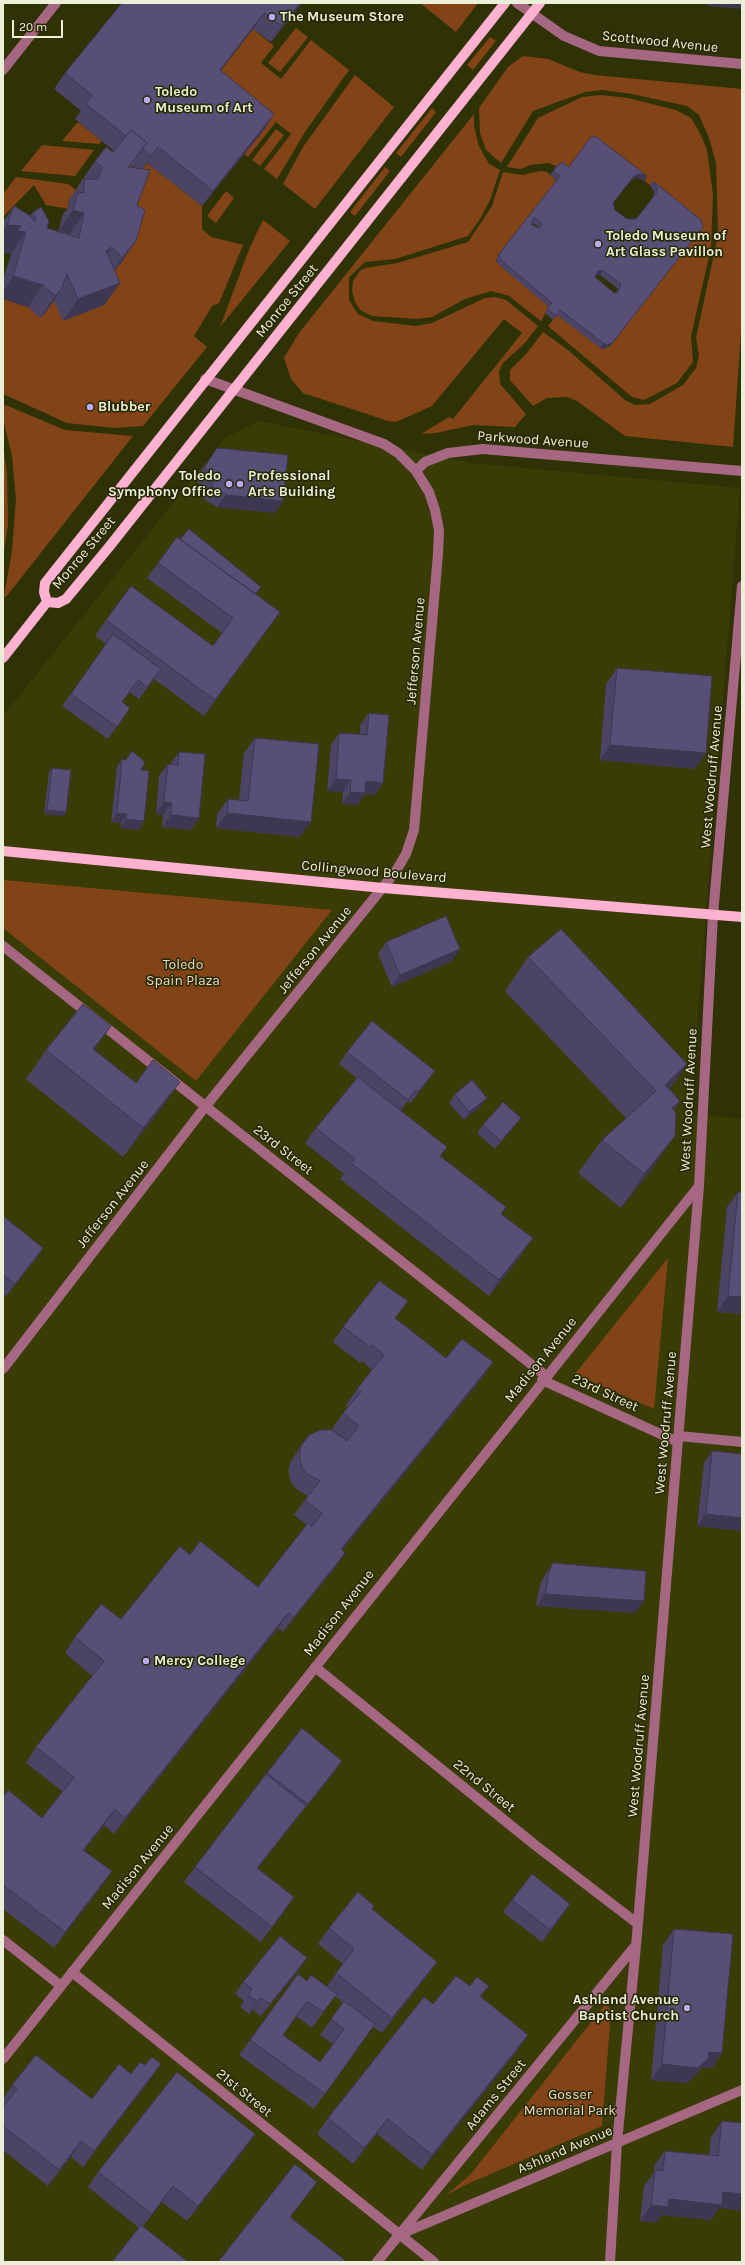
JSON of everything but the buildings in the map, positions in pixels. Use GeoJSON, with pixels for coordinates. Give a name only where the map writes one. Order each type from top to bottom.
{"type":"FeatureCollection","features":[{"type":"Feature","properties":{"kind":"main road","name":"Monroe Street"},"geometry":{"type":"LineString","coordinates":[[47,602],[44,592],[46,583],[205,379],[506,3]]}},
{"type":"Feature","properties":{"kind":"main road","name":"Monroe Street"},"geometry":{"type":"LineString","coordinates":[[47,602],[58,603],[66,599],[540,3]]}},
{"type":"Feature","properties":{"kind":"main road","name":"Monroe Street"},"geometry":{"type":"LineString","coordinates":[[3,658],[47,602]]}},
{"type":"Feature","properties":{"kind":"main road","name":"Collingwood Boulevard"},"geometry":{"type":"LineString","coordinates":[[3,851],[383,888],[742,917]]}},
{"type":"Feature","properties":{"kind":"street"},"geometry":{"type":"LineString","coordinates":[[3,70],[56,3]]}},
{"type":"Feature","properties":{"kind":"street","name":"Scottwood Avenue"},"geometry":{"type":"LineString","coordinates":[[517,3],[531,14],[576,42],[599,51],[742,64]]}},
{"type":"Feature","properties":{"kind":"street"},"geometry":{"type":"LineString","coordinates":[[205,379],[384,444],[398,454],[416,471]]}},
{"type":"Feature","properties":{"kind":"street","name":"Parkwood Avenue"},"geometry":{"type":"LineString","coordinates":[[416,471],[425,462],[448,453],[483,448],[742,472]]}},
{"type":"Feature","properties":{"kind":"street","name":"Jefferson Avenue"},"geometry":{"type":"LineString","coordinates":[[3,1369],[205,1107],[383,888],[406,854],[414,830],[437,569],[439,530],[435,510],[423,481],[416,471]]}},
{"type":"Feature","properties":{"kind":"street","name":"West Woodruff Avenue"},"geometry":{"type":"LineString","coordinates":[[610,2262],[618,2144],[638,1924],[699,1186],[713,915],[742,586]]}},
{"type":"Feature","properties":{"kind":"street","name":"23rd Street"},"geometry":{"type":"LineString","coordinates":[[3,946],[544,1378],[679,1439],[742,1442]]}},
{"type":"Feature","properties":{"kind":"street","name":"Madison Avenue"},"geometry":{"type":"LineString","coordinates":[[3,2059],[544,1378],[699,1186]]}},
{"type":"Feature","properties":{"kind":"street","name":"22nd Street"},"geometry":{"type":"LineString","coordinates":[[314,1667],[523,1835],[638,1924]]}},
{"type":"Feature","properties":{"kind":"street"},"geometry":{"type":"LineString","coordinates":[[3,1940],[61,1986]]}},
{"type":"Feature","properties":{"kind":"street","name":"Adams Street"},"geometry":{"type":"LineString","coordinates":[[377,2262],[636,1945]]}},
{"type":"Feature","properties":{"kind":"street","name":"21st Street"},"geometry":{"type":"LineString","coordinates":[[72,1972],[434,2262]]}},
{"type":"Feature","properties":{"kind":"street","name":"Ashland Avenue"},"geometry":{"type":"LineString","coordinates":[[399,2234],[618,2144],[742,2090]]}},
{"type":"Feature","properties":{"kind":"shaded area"},"geometry":{"type":"Polygon","coordinates":[[[259,421],[471,463],[740,488],[690,1114],[742,1119],[742,2262],[3,2262],[3,716],[225,438],[259,421]]]}},
{"type":"Feature","properties":{"kind":"green space"},"geometry":{"type":"Polygon","coordinates":[[[420,3],[478,3],[456,32],[420,3]]]}},
{"type":"Feature","properties":{"kind":"green space"},"geometry":{"type":"Polygon","coordinates":[[[296,28],[308,37],[280,72],[268,63],[296,28]]]}},
{"type":"Feature","properties":{"kind":"green space"},"geometry":{"type":"Polygon","coordinates":[[[253,29],[274,46],[261,63],[281,79],[311,40],[349,70],[305,132],[277,179],[264,169],[291,134],[276,122],[248,157],[244,154],[209,86],[253,29]]]}},
{"type":"Feature","properties":{"kind":"green space"},"geometry":{"type":"Polygon","coordinates":[[[490,37],[496,41],[473,70],[467,65],[490,37]]]}},
{"type":"Feature","properties":{"kind":"green space"},"geometry":{"type":"Polygon","coordinates":[[[523,56],[548,59],[580,72],[595,75],[742,89],[742,319],[733,447],[625,436],[577,401],[567,397],[547,398],[533,406],[510,380],[510,370],[527,353],[543,332],[568,350],[625,400],[635,405],[650,404],[683,385],[696,368],[699,355],[696,338],[718,235],[716,163],[709,138],[699,115],[687,106],[632,94],[603,90],[585,92],[533,111],[501,163],[486,150],[480,133],[479,108],[508,67],[523,56]]]}},
{"type":"Feature","properties":{"kind":"green space"},"geometry":{"type":"Polygon","coordinates":[[[355,75],[394,107],[315,209],[283,184],[303,147],[355,75]]]}},
{"type":"Feature","properties":{"kind":"green space"},"geometry":{"type":"Polygon","coordinates":[[[601,95],[628,98],[676,110],[691,118],[700,133],[707,150],[713,194],[711,248],[691,336],[693,362],[677,383],[644,400],[632,397],[548,326],[557,315],[604,349],[698,224],[595,141],[566,171],[549,163],[530,165],[521,169],[507,167],[538,118],[582,97],[601,95]]]}},
{"type":"Feature","properties":{"kind":"green space"},"geometry":{"type":"Polygon","coordinates":[[[432,108],[436,112],[401,157],[396,153],[432,108]]]}},
{"type":"Feature","properties":{"kind":"green space"},"geometry":{"type":"Polygon","coordinates":[[[474,114],[474,126],[479,146],[489,164],[500,170],[490,200],[480,219],[468,236],[395,259],[365,262],[349,277],[349,300],[358,314],[373,321],[416,326],[432,323],[485,298],[495,297],[506,300],[538,326],[524,344],[503,363],[499,371],[500,384],[526,414],[515,427],[473,425],[436,433],[421,434],[449,417],[453,419],[522,333],[504,319],[432,406],[396,422],[388,421],[303,393],[291,379],[284,358],[299,333],[474,114]]]}},
{"type":"Feature","properties":{"kind":"green space"},"geometry":{"type":"Polygon","coordinates":[[[78,122],[102,141],[99,144],[62,141],[78,122]]]}},
{"type":"Feature","properties":{"kind":"green space"},"geometry":{"type":"Polygon","coordinates":[[[276,129],[284,135],[260,166],[252,160],[276,129]]]}},
{"type":"Feature","properties":{"kind":"green space"},"geometry":{"type":"Polygon","coordinates":[[[42,145],[94,150],[75,176],[21,171],[42,145]]]}},
{"type":"Feature","properties":{"kind":"green space"},"geometry":{"type":"Polygon","coordinates":[[[147,163],[202,206],[202,229],[211,237],[243,245],[219,303],[212,306],[194,336],[207,347],[143,426],[115,428],[67,423],[3,394],[3,299],[28,307],[40,317],[113,189],[131,165],[140,172],[147,163]]]}},
{"type":"Feature","properties":{"kind":"green space"},"geometry":{"type":"Polygon","coordinates":[[[385,167],[390,171],[355,216],[350,212],[385,167]]]}},
{"type":"Feature","properties":{"kind":"green space"},"geometry":{"type":"Polygon","coordinates":[[[541,171],[547,172],[557,181],[498,255],[496,261],[549,307],[541,321],[509,296],[491,291],[465,299],[432,317],[417,319],[372,316],[360,310],[355,302],[352,291],[353,281],[360,271],[365,268],[397,263],[468,242],[492,206],[503,172],[522,175],[541,171]]]}},
{"type":"Feature","properties":{"kind":"green space"},"geometry":{"type":"Polygon","coordinates":[[[16,177],[68,184],[76,190],[80,183],[86,188],[68,201],[69,209],[46,205],[34,185],[3,217],[3,194],[16,177]]]}},
{"type":"Feature","properties":{"kind":"green space"},"geometry":{"type":"Polygon","coordinates":[[[226,191],[234,198],[216,223],[207,216],[226,191]]]}},
{"type":"Feature","properties":{"kind":"green space"},"geometry":{"type":"Polygon","coordinates":[[[263,220],[290,241],[220,327],[250,247],[263,220]]]}},
{"type":"Feature","properties":{"kind":"green space"},"geometry":{"type":"Polygon","coordinates":[[[3,404],[65,430],[133,436],[6,597],[4,596],[12,551],[16,499],[12,456],[3,419],[3,404]]]}},
{"type":"Feature","properties":{"kind":"green space"},"geometry":{"type":"Polygon","coordinates":[[[3,444],[7,473],[8,525],[3,557],[3,444]]]}},
{"type":"Feature","properties":{"kind":"green space","name":"Toledo Spain Plaza"},"geometry":{"type":"Polygon","coordinates":[[[3,880],[332,910],[196,1081],[3,928],[3,880]]]}},
{"type":"Feature","properties":{"kind":"green space"},"geometry":{"type":"Polygon","coordinates":[[[668,1258],[654,1409],[575,1374],[668,1258]]]}},
{"type":"Feature","properties":{"kind":"green space","name":"Gosser Memorial Park"},"geometry":{"type":"Polygon","coordinates":[[[604,2006],[608,2006],[611,2011],[602,2126],[465,2185],[445,2196],[470,2175],[604,2006]]]}},
{"type":"Feature","properties":{"kind":"place","name":"The Museum Store"},"geometry":{"type":"Point","coordinates":[272,17]}},
{"type":"Feature","properties":{"kind":"place","name":"Toledo Museum of Art"},"geometry":{"type":"Point","coordinates":[147,100]}},
{"type":"Feature","properties":{"kind":"place","name":"Toledo Museum of Art Glass Pavillon"},"geometry":{"type":"Point","coordinates":[598,244]}},
{"type":"Feature","properties":{"kind":"place","name":"Blubber"},"geometry":{"type":"Point","coordinates":[90,407]}},
{"type":"Feature","properties":{"kind":"place","name":"Toledo Symphony Office"},"geometry":{"type":"Point","coordinates":[229,484]}},
{"type":"Feature","properties":{"kind":"place","name":"Professional Arts Building"},"geometry":{"type":"Point","coordinates":[240,484]}},
{"type":"Feature","properties":{"kind":"place","name":"Mercy College"},"geometry":{"type":"Point","coordinates":[146,1661]}},
{"type":"Feature","properties":{"kind":"place","name":"Ashland Avenue Baptist Church"},"geometry":{"type":"Point","coordinates":[687,2008]}}]}
